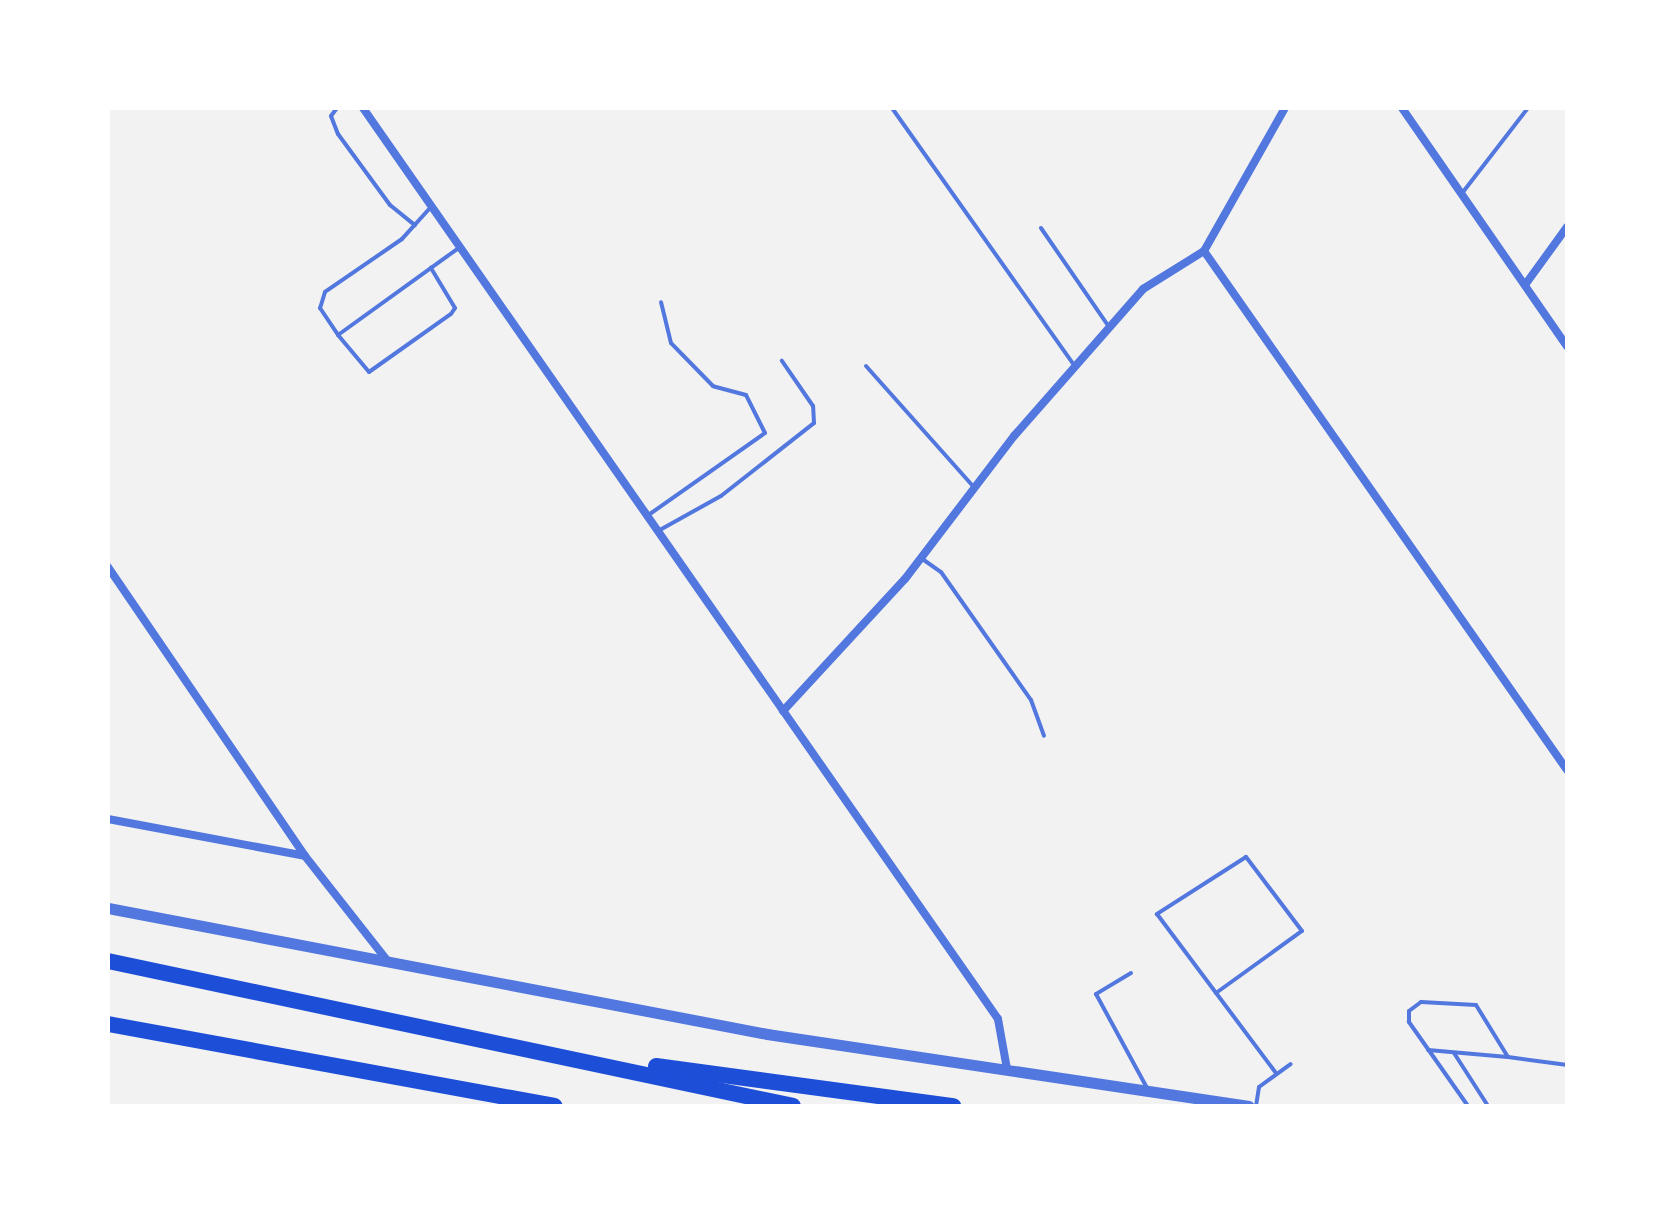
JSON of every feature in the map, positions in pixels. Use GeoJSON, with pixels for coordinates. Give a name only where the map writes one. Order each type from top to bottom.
{"type":"FeatureCollection","features":[{"type":"Feature","properties":{"kind":"highway"},"geometry":{"type":"LineString","coordinates":[[108,961],[560,1054],[793,1106]]}},
{"type":"Feature","properties":{"kind":"highway"},"geometry":{"type":"LineString","coordinates":[[108,1024],[555,1106]]}},
{"type":"Feature","properties":{"kind":"highway"},"geometry":{"type":"LineString","coordinates":[[560,1054],[953,1106]]}},
{"type":"Feature","properties":{"kind":"street"},"geometry":{"type":"LineString","coordinates":[[363,108],[998,1019],[1007,1069]]}},
{"type":"Feature","properties":{"kind":"street"},"geometry":{"type":"LineString","coordinates":[[783,711],[921,558],[974,488],[1143,289],[1204,251],[1285,108]]}},
{"type":"Feature","properties":{"kind":"street"},"geometry":{"type":"LineString","coordinates":[[1402,108],[1567,346]]}},
{"type":"Feature","properties":{"kind":"street"},"geometry":{"type":"LineString","coordinates":[[1525,285],[1567,227]]}},
{"type":"Feature","properties":{"kind":"street"},"geometry":{"type":"LineString","coordinates":[[1204,251],[1567,770]]}},
{"type":"Feature","properties":{"kind":"street"},"geometry":{"type":"LineString","coordinates":[[108,567],[305,856],[386,959]]}},
{"type":"Feature","properties":{"kind":"street"},"geometry":{"type":"LineString","coordinates":[[108,819],[305,856]]}},
{"type":"Feature","properties":{"kind":"street"},"geometry":{"type":"LineString","coordinates":[[108,908],[767,1034],[1146,1086],[1249,1106]]}},
{"type":"Feature","properties":{"kind":"lane"},"geometry":{"type":"LineString","coordinates":[[337,108],[331,116],[338,134],[390,205],[415,225]]}},
{"type":"Feature","properties":{"kind":"lane"},"geometry":{"type":"LineString","coordinates":[[892,108],[1075,366]]}},
{"type":"Feature","properties":{"kind":"lane"},"geometry":{"type":"LineString","coordinates":[[1461,194],[1528,108]]}},
{"type":"Feature","properties":{"kind":"lane"},"geometry":{"type":"LineString","coordinates":[[431,268],[455,308],[451,314],[369,372],[320,308],[325,292],[402,239],[432,206]]}},
{"type":"Feature","properties":{"kind":"lane"},"geometry":{"type":"LineString","coordinates":[[1041,228],[1109,327]]}},
{"type":"Feature","properties":{"kind":"lane"},"geometry":{"type":"LineString","coordinates":[[338,335],[460,247]]}},
{"type":"Feature","properties":{"kind":"lane"},"geometry":{"type":"LineString","coordinates":[[647,516],[765,433],[746,395],[713,386],[671,343],[661,302]]}},
{"type":"Feature","properties":{"kind":"lane"},"geometry":{"type":"LineString","coordinates":[[658,531],[721,496],[814,423],[813,406],[782,361]]}},
{"type":"Feature","properties":{"kind":"lane"},"geometry":{"type":"LineString","coordinates":[[866,366],[974,488]]}},
{"type":"Feature","properties":{"kind":"lane"},"geometry":{"type":"LineString","coordinates":[[921,558],[941,572],[1031,700],[1044,736]]}},
{"type":"Feature","properties":{"kind":"lane"},"geometry":{"type":"LineString","coordinates":[[1216,993],[1302,931],[1246,857],[1157,914],[1216,993],[1275,1072]]}},
{"type":"Feature","properties":{"kind":"lane"},"geometry":{"type":"LineString","coordinates":[[1131,973],[1096,994],[1146,1086]]}},
{"type":"Feature","properties":{"kind":"lane"},"geometry":{"type":"LineString","coordinates":[[1468,1106],[1428,1050],[1409,1011],[1441,999],[1476,1005],[1508,1057]]}},
{"type":"Feature","properties":{"kind":"lane"},"geometry":{"type":"LineString","coordinates":[[1428,1050],[1567,1065]]}},
{"type":"Feature","properties":{"kind":"lane"},"geometry":{"type":"LineString","coordinates":[[1454,1053],[1488,1106]]}},
{"type":"Feature","properties":{"kind":"lane"},"geometry":{"type":"LineString","coordinates":[[1256,1106],[1259,1087],[1275,1072],[1291,1064]]}}]}
